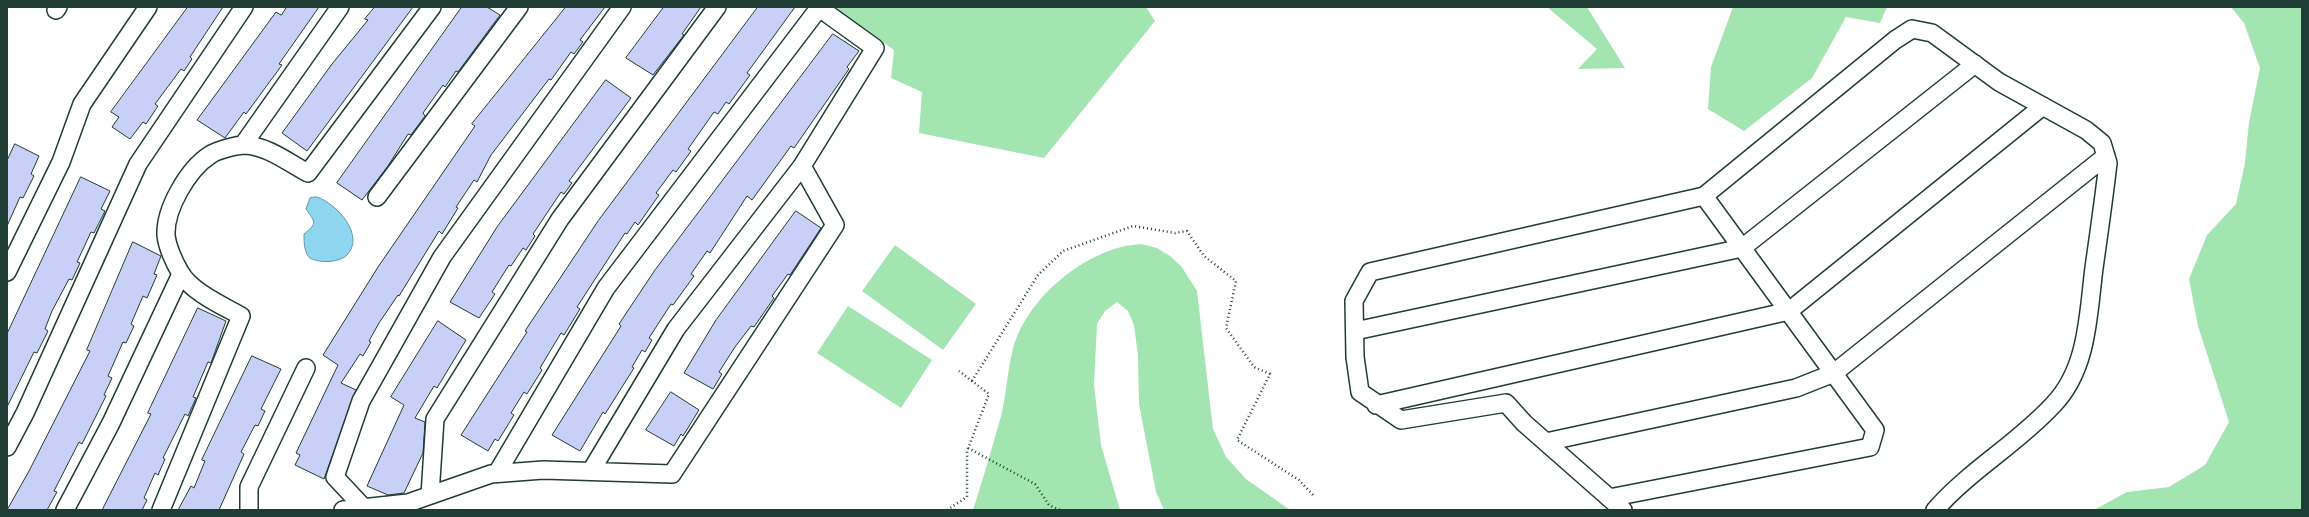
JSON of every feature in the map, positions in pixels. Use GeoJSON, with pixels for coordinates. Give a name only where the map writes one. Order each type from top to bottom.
{"type":"FeatureCollection","features":[{"type":"Feature","properties":{"kind":"street"},"geometry":{"type":"LineString","coordinates":[[7,272],[61,162],[82,104],[148,7]]}},
{"type":"Feature","properties":{"kind":"street"},"geometry":{"type":"LineString","coordinates":[[7,447],[25,413],[138,164],[244,7]]}},
{"type":"Feature","properties":{"kind":"street"},"geometry":{"type":"LineString","coordinates":[[243,145],[340,7]]}},
{"type":"Feature","properties":{"kind":"street"},"geometry":{"type":"LineString","coordinates":[[161,510],[241,316],[200,292],[180,274],[166,236],[168,218],[176,195],[194,170],[210,154],[243,145],[270,152],[308,173],[432,7]]}},
{"type":"Feature","properties":{"kind":"street"},"geometry":{"type":"LineString","coordinates":[[377,196],[519,7]]}},
{"type":"Feature","properties":{"kind":"street"},"geometry":{"type":"LineString","coordinates":[[364,508],[335,477],[361,401],[442,257],[622,7]]}},
{"type":"Feature","properties":{"kind":"street"},"geometry":{"type":"LineString","coordinates":[[430,495],[435,419],[560,219],[717,7]]}},
{"type":"Feature","properties":{"kind":"street"},"geometry":{"type":"LineString","coordinates":[[497,473],[606,288],[818,7],[875,48],[802,166],[676,329],[591,471]]}},
{"type":"Feature","properties":{"kind":"street"},"geometry":{"type":"LineString","coordinates":[[1623,510],[1524,423],[1506,402],[1401,420],[1376,405],[1360,392],[1354,301],[1370,272],[1704,196],[1895,40],[1912,29],[1932,33],[1999,82],[2086,130],[2102,143],[2108,163],[2084,342],[2073,378],[2055,404],[2026,432],[1949,494],[1935,510]]}},
{"type":"Feature","properties":{"kind":"street"},"geometry":{"type":"LineString","coordinates":[[1355,331],[1742,248],[1975,64]]}},
{"type":"Feature","properties":{"kind":"street"},"geometry":{"type":"LineString","coordinates":[[1376,405],[1789,311],[2043,106]]}},
{"type":"Feature","properties":{"kind":"street"},"geometry":{"type":"LineString","coordinates":[[1546,442],[1796,388],[1834,373],[2106,156]]}},
{"type":"Feature","properties":{"kind":"street"},"geometry":{"type":"LineString","coordinates":[[343,510],[408,503],[490,474],[497,473],[543,470],[672,474],[835,225],[802,166]]}},
{"type":"Feature","properties":{"kind":"street"},"geometry":{"type":"LineString","coordinates":[[1609,498],[1870,447],[1875,430],[1704,196]]}},
{"type":"Feature","properties":{"kind":"street"},"geometry":{"type":"LineString","coordinates":[[65,510],[111,423],[180,274]]}},
{"type":"Feature","properties":{"kind":"street"},"geometry":{"type":"LineString","coordinates":[[250,510],[249,487],[306,368]]}},
{"type":"Feature","properties":{"kind":"path"},"geometry":{"type":"LineString","coordinates":[[972,381],[1038,275],[1063,251],[1133,226],[1175,233],[1187,231],[1204,256],[1236,280],[1226,328],[1254,367],[1270,374],[1237,440],[1300,480],[1314,496]]}},
{"type":"Feature","properties":{"kind":"path"},"geometry":{"type":"LineString","coordinates":[[947,510],[967,497],[968,448],[989,394],[959,371]]}},
{"type":"Feature","properties":{"kind":"path"},"geometry":{"type":"LineString","coordinates":[[968,448],[1035,484],[1049,506],[1060,510]]}},
{"type":"Feature","properties":{"kind":"green space"},"geometry":{"type":"Polygon","coordinates":[[[834,7],[1146,7],[1155,21],[1044,158],[919,133],[922,92],[891,78],[894,50],[834,7]]]}},
{"type":"Feature","properties":{"kind":"green space"},"geometry":{"type":"Polygon","coordinates":[[[1547,7],[1587,7],[1625,68],[1578,69],[1597,49],[1547,7]]]}},
{"type":"Feature","properties":{"kind":"green space"},"geometry":{"type":"Polygon","coordinates":[[[1733,7],[1887,7],[1880,23],[1846,17],[1812,78],[1744,131],[1708,109],[1711,67],[1733,7]]]}},
{"type":"Feature","properties":{"kind":"green space"},"geometry":{"type":"Polygon","coordinates":[[[2231,7],[2302,7],[2302,510],[2094,510],[2127,492],[2169,487],[2205,465],[2229,422],[2198,326],[2189,279],[2207,235],[2236,204],[2245,163],[2249,122],[2260,68],[2244,23],[2231,7]]]}},
{"type":"Feature","properties":{"kind":"green space"},"geometry":{"type":"Polygon","coordinates":[[[1141,244],[1157,248],[1170,256],[1181,266],[1197,291],[1213,429],[1226,457],[1246,479],[1290,510],[1164,510],[1156,492],[1139,404],[1138,356],[1134,325],[1128,311],[1117,302],[1105,311],[1097,324],[1094,385],[1101,445],[1120,510],[973,510],[1001,416],[1012,353],[1019,333],[1030,314],[1044,296],[1061,279],[1080,266],[1100,255],[1120,247],[1141,244]]]}},
{"type":"Feature","properties":{"kind":"green space"},"geometry":{"type":"Polygon","coordinates":[[[895,245],[976,304],[943,350],[862,291],[895,245]]]}},
{"type":"Feature","properties":{"kind":"green space"},"geometry":{"type":"Polygon","coordinates":[[[848,306],[932,360],[901,408],[817,353],[848,306]]]}},
{"type":"Feature","properties":{"kind":"water"},"geometry":{"type":"Polygon","coordinates":[[[317,197],[325,200],[340,213],[351,230],[353,239],[352,248],[346,256],[338,260],[328,262],[314,260],[308,256],[305,250],[304,234],[314,222],[306,209],[310,198],[317,197]]]}},
{"type":"Feature","properties":{"kind":"building"},"geometry":{"type":"Polygon","coordinates":[[[188,7],[223,7],[190,57],[192,59],[184,71],[181,69],[155,104],[158,106],[146,124],[143,122],[130,139],[112,127],[119,117],[111,112],[188,7]]]}},
{"type":"Feature","properties":{"kind":"building"},"geometry":{"type":"Polygon","coordinates":[[[287,7],[319,7],[279,64],[282,65],[246,114],[244,112],[225,138],[197,120],[276,12],[281,15],[287,7]]]}},
{"type":"Feature","properties":{"kind":"building"},"geometry":{"type":"Polygon","coordinates":[[[375,7],[413,7],[307,151],[282,133],[332,64],[368,20],[365,19],[375,7]]]}},
{"type":"Feature","properties":{"kind":"building"},"geometry":{"type":"Polygon","coordinates":[[[462,7],[487,7],[500,15],[458,72],[456,71],[445,87],[443,85],[423,113],[425,116],[411,135],[408,134],[388,166],[362,200],[337,183],[462,7]]]}},
{"type":"Feature","properties":{"kind":"building"},"geometry":{"type":"Polygon","coordinates":[[[566,7],[605,7],[580,40],[583,42],[574,54],[571,52],[551,80],[549,79],[491,155],[477,182],[474,180],[456,207],[458,208],[442,234],[439,231],[399,296],[398,295],[379,323],[363,356],[360,354],[341,383],[356,390],[324,479],[295,465],[300,455],[296,453],[338,365],[323,355],[378,267],[475,126],[472,124],[566,7]]]}},
{"type":"Feature","properties":{"kind":"building"},"geometry":{"type":"Polygon","coordinates":[[[664,7],[701,7],[682,34],[684,35],[653,75],[626,58],[664,7]]]}},
{"type":"Feature","properties":{"kind":"building"},"geometry":{"type":"Polygon","coordinates":[[[758,7],[795,7],[747,73],[750,75],[729,104],[726,102],[718,114],[714,112],[688,149],[691,151],[676,172],[673,170],[656,193],[659,195],[638,225],[635,222],[627,234],[625,233],[577,307],[580,309],[564,335],[561,333],[540,368],[542,370],[527,394],[524,392],[511,413],[514,415],[498,441],[495,439],[488,451],[461,435],[527,332],[525,331],[598,221],[758,7]]]}},
{"type":"Feature","properties":{"kind":"building"},"geometry":{"type":"Polygon","coordinates":[[[833,34],[859,51],[847,67],[849,69],[794,148],[791,146],[752,200],[747,196],[710,253],[707,251],[691,274],[694,276],[673,305],[671,304],[649,338],[652,340],[645,352],[642,350],[632,367],[634,368],[605,414],[603,412],[580,451],[552,435],[621,326],[619,324],[655,270],[833,34]]]}},
{"type":"Feature","properties":{"kind":"building"},"geometry":{"type":"Polygon","coordinates":[[[606,80],[631,98],[569,181],[572,183],[564,194],[561,192],[533,234],[535,236],[526,250],[523,248],[511,266],[509,265],[492,292],[495,294],[479,318],[450,302],[497,227],[606,80]]]}},
{"type":"Feature","properties":{"kind":"building"},"geometry":{"type":"Polygon","coordinates":[[[15,144],[39,156],[31,174],[34,176],[23,198],[20,197],[7,226],[7,161],[15,144]]]}},
{"type":"Feature","properties":{"kind":"building"},"geometry":{"type":"Polygon","coordinates":[[[81,177],[110,191],[101,209],[105,211],[94,233],[91,232],[77,262],[80,263],[72,280],[69,279],[52,311],[45,329],[48,331],[37,353],[34,352],[7,407],[7,334],[81,177]]]}},
{"type":"Feature","properties":{"kind":"building"},"geometry":{"type":"Polygon","coordinates":[[[796,211],[821,228],[790,275],[788,274],[772,296],[774,298],[754,327],[751,326],[735,347],[719,372],[722,374],[713,389],[684,373],[716,320],[796,211]]]}},
{"type":"Feature","properties":{"kind":"building"},"geometry":{"type":"Polygon","coordinates":[[[133,242],[161,256],[154,274],[157,275],[147,298],[143,296],[131,324],[134,326],[126,343],[123,342],[108,376],[112,378],[104,395],[106,396],[82,444],[79,442],[54,491],[57,492],[47,510],[7,510],[29,471],[90,351],[87,350],[133,242]]]}},
{"type":"Feature","properties":{"kind":"building"},"geometry":{"type":"Polygon","coordinates":[[[198,308],[226,321],[211,363],[208,362],[193,397],[196,398],[188,416],[185,414],[163,458],[165,459],[158,475],[155,473],[144,498],[147,500],[142,510],[102,510],[151,414],[148,413],[198,308]]]}},
{"type":"Feature","properties":{"kind":"building"},"geometry":{"type":"Polygon","coordinates":[[[438,321],[466,340],[437,388],[434,386],[415,418],[425,422],[423,453],[404,493],[388,495],[367,486],[404,405],[391,397],[438,321]]]}},
{"type":"Feature","properties":{"kind":"building"},"geometry":{"type":"Polygon","coordinates":[[[252,356],[281,369],[261,409],[265,411],[258,426],[255,425],[241,452],[244,454],[219,510],[178,510],[191,486],[194,488],[205,461],[202,460],[252,356]]]}},
{"type":"Feature","properties":{"kind":"building"},"geometry":{"type":"Polygon","coordinates":[[[671,392],[699,410],[683,436],[681,434],[674,446],[646,430],[671,392]]]}}]}
